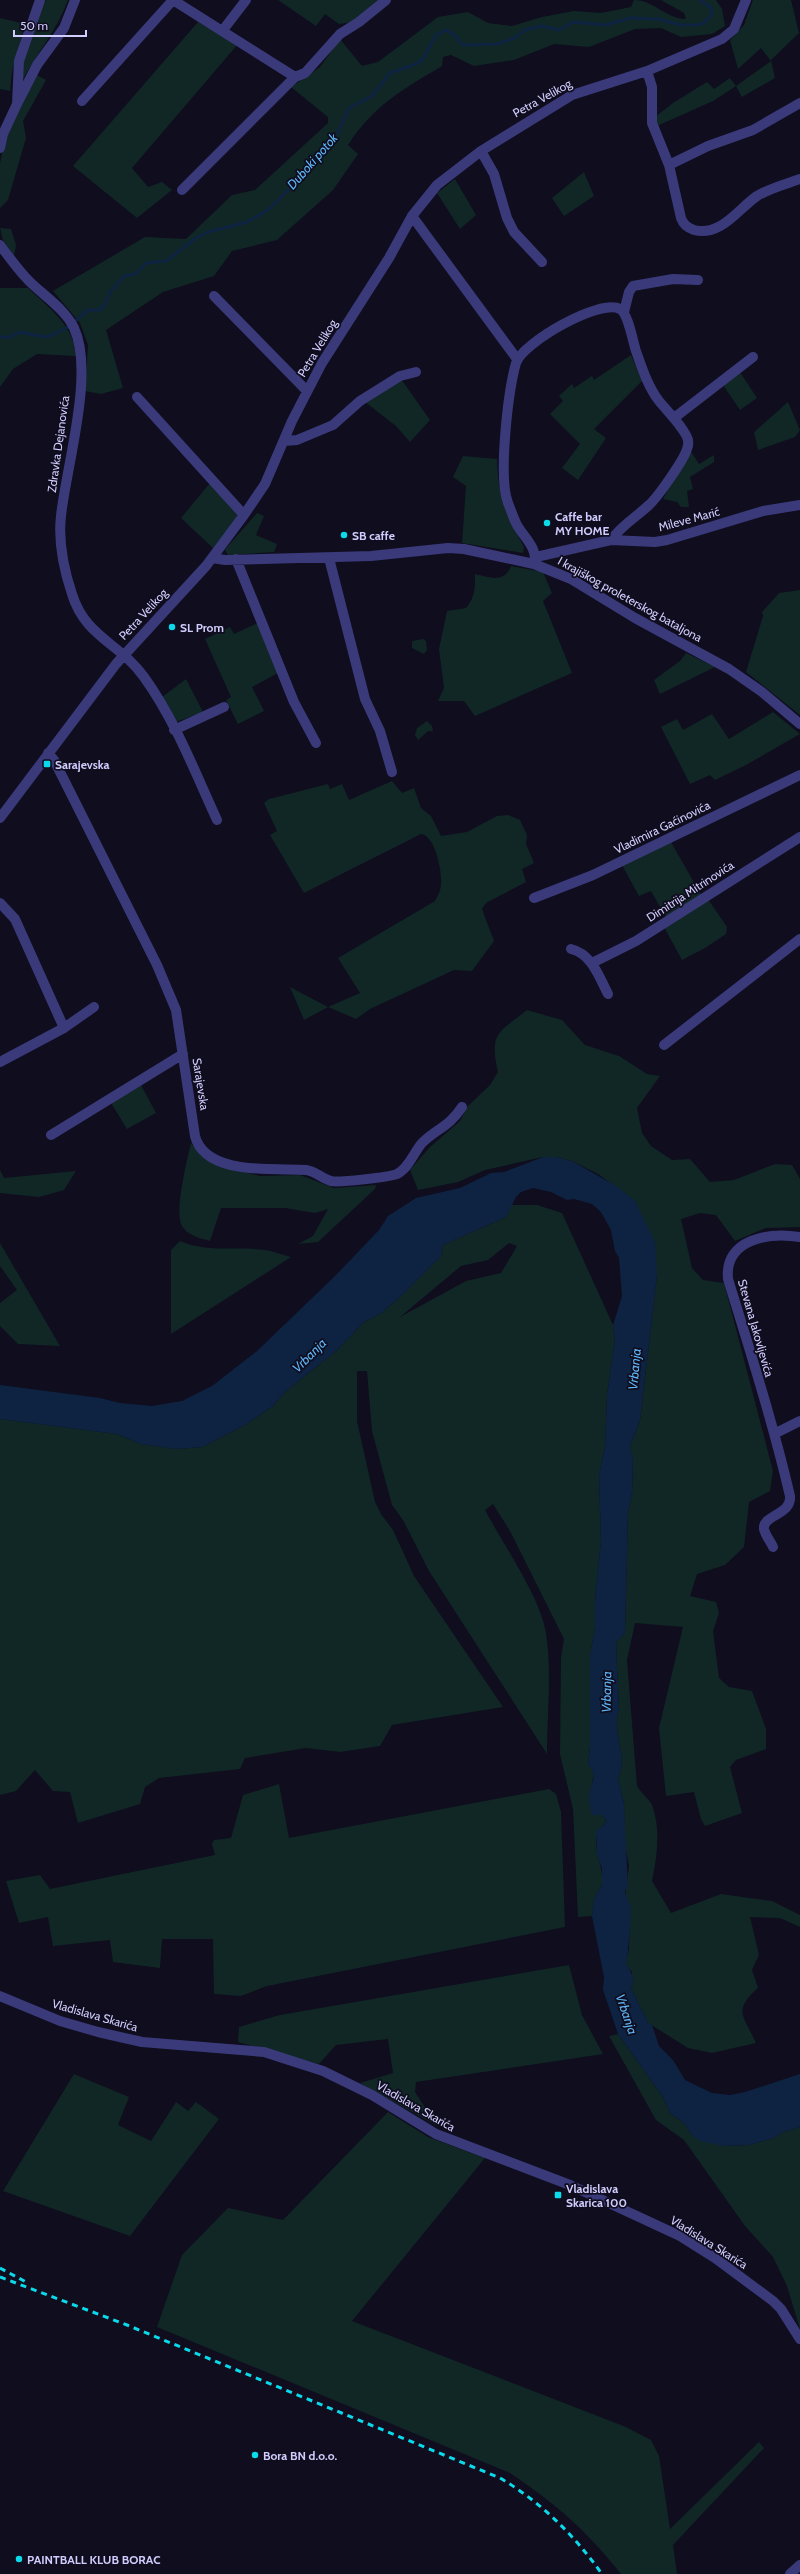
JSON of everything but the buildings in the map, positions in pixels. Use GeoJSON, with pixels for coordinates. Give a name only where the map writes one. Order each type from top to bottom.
{"type":"FeatureCollection","features":[{"type":"Feature","properties":{"kind":"street"},"geometry":{"type":"LineString","coordinates":[[17,104],[19,61],[40,0]]}},
{"type":"Feature","properties":{"kind":"street"},"geometry":{"type":"LineString","coordinates":[[0,148],[1,134],[37,65],[64,28],[75,0]]}},
{"type":"Feature","properties":{"kind":"street"},"geometry":{"type":"LineString","coordinates":[[82,101],[173,0],[223,30],[295,77]]}},
{"type":"Feature","properties":{"kind":"street"},"geometry":{"type":"LineString","coordinates":[[223,30],[246,0]]}},
{"type":"Feature","properties":{"kind":"street"},"geometry":{"type":"LineString","coordinates":[[182,190],[295,77],[305,74],[340,34],[359,22],[386,0]]}},
{"type":"Feature","properties":{"kind":"street","name":"Petra Velikog"},"geometry":{"type":"LineString","coordinates":[[0,818],[124,654],[212,558],[244,515],[265,484],[306,391],[412,216],[437,185],[481,150],[572,95],[647,71],[706,47],[728,34],[740,20],[746,0]]}},
{"type":"Feature","properties":{"kind":"street"},"geometry":{"type":"LineString","coordinates":[[647,71],[652,86],[652,123],[668,165],[682,222],[696,230],[710,230],[718,227],[758,196],[800,179]]}},
{"type":"Feature","properties":{"kind":"street"},"geometry":{"type":"LineString","coordinates":[[668,165],[708,146],[753,130],[800,103]]}},
{"type":"Feature","properties":{"kind":"street"},"geometry":{"type":"LineString","coordinates":[[481,150],[494,174],[507,218],[514,232],[542,262]]}},
{"type":"Feature","properties":{"kind":"street"},"geometry":{"type":"LineString","coordinates":[[412,216],[517,359]]}},
{"type":"Feature","properties":{"kind":"street","name":"Zdravka Dejanovića"},"geometry":{"type":"LineString","coordinates":[[0,245],[20,271],[71,324],[81,354],[76,427],[61,517],[61,544],[71,592],[80,614],[91,628],[124,654],[143,676],[174,730],[217,820]]}},
{"type":"Feature","properties":{"kind":"street"},"geometry":{"type":"LineString","coordinates":[[624,312],[629,292],[633,286],[673,279],[698,280]]}},
{"type":"Feature","properties":{"kind":"street"},"geometry":{"type":"LineString","coordinates":[[214,296],[306,391]]}},
{"type":"Feature","properties":{"kind":"street"},"geometry":{"type":"LineString","coordinates":[[535,560],[516,524],[504,493],[503,462],[513,375],[517,359],[526,350],[580,315],[607,307],[619,308],[624,312],[646,377],[658,400],[674,418],[688,440],[684,456],[650,504],[621,527],[611,540]]}},
{"type":"Feature","properties":{"kind":"street"},"geometry":{"type":"LineString","coordinates":[[674,418],[753,356]]}},
{"type":"Feature","properties":{"kind":"street"},"geometry":{"type":"LineString","coordinates":[[284,441],[297,440],[334,425],[360,400],[400,376],[416,372]]}},
{"type":"Feature","properties":{"kind":"street"},"geometry":{"type":"LineString","coordinates":[[137,397],[244,515]]}},
{"type":"Feature","properties":{"kind":"street","name":"Mileve Marić"},"geometry":{"type":"LineString","coordinates":[[535,560],[611,540],[655,542],[763,511],[800,506]]}},
{"type":"Feature","properties":{"kind":"street","name":"I krajiškog proleterskog bataljona"},"geometry":{"type":"LineString","coordinates":[[212,558],[329,558],[455,548],[535,560],[729,669],[762,692],[800,724]]}},
{"type":"Feature","properties":{"kind":"street"},"geometry":{"type":"LineString","coordinates":[[329,558],[365,699],[380,731],[392,772]]}},
{"type":"Feature","properties":{"kind":"street"},"geometry":{"type":"LineString","coordinates":[[236,559],[294,702],[316,743]]}},
{"type":"Feature","properties":{"kind":"street"},"geometry":{"type":"LineString","coordinates":[[174,730],[224,707]]}},
{"type":"Feature","properties":{"kind":"street","name":"Sarajevska"},"geometry":{"type":"LineString","coordinates":[[48,754],[54,760],[157,965],[176,1010],[197,1142],[207,1154],[244,1169],[308,1170],[331,1181],[338,1182],[397,1174],[407,1165],[423,1142],[452,1121],[462,1107]]}},
{"type":"Feature","properties":{"kind":"street","name":"Vladimira Gaćinovića"},"geometry":{"type":"LineString","coordinates":[[534,898],[593,875],[800,775]]}},
{"type":"Feature","properties":{"kind":"street","name":"Dimitrija Mitrinovića"},"geometry":{"type":"LineString","coordinates":[[592,963],[636,941],[800,837]]}},
{"type":"Feature","properties":{"kind":"street"},"geometry":{"type":"LineString","coordinates":[[0,902],[15,919],[64,1028]]}},
{"type":"Feature","properties":{"kind":"street"},"geometry":{"type":"LineString","coordinates":[[664,1045],[800,939]]}},
{"type":"Feature","properties":{"kind":"street"},"geometry":{"type":"LineString","coordinates":[[571,949],[581,953],[592,963],[608,994]]}},
{"type":"Feature","properties":{"kind":"street"},"geometry":{"type":"LineString","coordinates":[[0,1062],[64,1028],[94,1007]]}},
{"type":"Feature","properties":{"kind":"street"},"geometry":{"type":"LineString","coordinates":[[51,1135],[183,1054]]}},
{"type":"Feature","properties":{"kind":"street","name":"Stevana Jakovljevića"},"geometry":{"type":"LineString","coordinates":[[773,1546],[764,1529],[765,1525],[769,1519],[785,1510],[791,1501],[776,1433],[758,1383],[728,1279],[727,1267],[729,1260],[741,1246],[772,1235],[800,1237]]}},
{"type":"Feature","properties":{"kind":"street"},"geometry":{"type":"LineString","coordinates":[[776,1433],[800,1421]]}},
{"type":"Feature","properties":{"kind":"street","name":"Vladislava Skarića"},"geometry":{"type":"LineString","coordinates":[[0,1996],[60,2021],[98,2032],[142,2042],[264,2052],[323,2071],[372,2095],[436,2134],[570,2185],[680,2236],[715,2258],[772,2301],[781,2309],[800,2339]]}},
{"type":"Feature","properties":{"kind":"street"},"geometry":{"type":"LineString","coordinates":[[790,2574],[800,2565]]}},
{"type":"Feature","properties":{"kind":"green space"},"geometry":{"type":"Polygon","coordinates":[[[46,0],[68,0],[53,31],[22,81],[24,61],[30,39],[41,9],[46,0]]]}},
{"type":"Feature","properties":{"kind":"green space"},"geometry":{"type":"Polygon","coordinates":[[[278,0],[378,0],[353,22],[339,24],[325,14],[316,26],[278,0]]]}},
{"type":"Feature","properties":{"kind":"green space"},"geometry":{"type":"Polygon","coordinates":[[[634,0],[648,3],[672,16],[686,19],[684,13],[661,0],[716,0],[722,9],[725,26],[712,34],[681,37],[661,28],[635,29],[589,47],[554,44],[514,60],[474,66],[451,55],[443,57],[442,66],[402,91],[368,119],[348,145],[358,154],[333,190],[277,240],[232,251],[214,276],[163,292],[106,330],[123,388],[101,394],[85,391],[88,345],[80,323],[53,291],[145,237],[186,239],[232,195],[255,190],[328,123],[328,117],[291,87],[320,67],[340,39],[362,66],[378,62],[438,17],[468,12],[488,23],[512,26],[542,17],[574,11],[601,13],[631,7],[634,0]]]}},
{"type":"Feature","properties":{"kind":"green space"},"geometry":{"type":"Polygon","coordinates":[[[753,0],[791,0],[799,33],[771,60],[775,78],[742,97],[736,86],[771,61],[761,48],[738,69],[730,40],[744,25],[753,0]]]}},
{"type":"Feature","properties":{"kind":"green space"},"geometry":{"type":"Polygon","coordinates":[[[0,18],[25,24],[12,72],[10,91],[0,89],[0,18]]]}},
{"type":"Feature","properties":{"kind":"green space"},"geometry":{"type":"Polygon","coordinates":[[[198,22],[238,44],[132,168],[148,187],[162,182],[172,190],[137,218],[73,166],[198,22]]]}},
{"type":"Feature","properties":{"kind":"green space"},"geometry":{"type":"Polygon","coordinates":[[[35,74],[46,80],[23,121],[26,138],[8,200],[0,208],[0,164],[5,137],[35,74]]]}},
{"type":"Feature","properties":{"kind":"green space"},"geometry":{"type":"Polygon","coordinates":[[[730,78],[736,86],[713,101],[657,126],[655,117],[673,103],[707,82],[714,89],[730,78]]]}},
{"type":"Feature","properties":{"kind":"green space"},"geometry":{"type":"Polygon","coordinates":[[[584,172],[594,196],[564,216],[552,198],[584,172]]]}},
{"type":"Feature","properties":{"kind":"green space"},"geometry":{"type":"Polygon","coordinates":[[[455,179],[476,215],[460,229],[437,193],[455,179]]]}},
{"type":"Feature","properties":{"kind":"green space"},"geometry":{"type":"Polygon","coordinates":[[[0,228],[11,229],[16,245],[14,256],[3,240],[0,228]]]}},
{"type":"Feature","properties":{"kind":"green space"},"geometry":{"type":"Polygon","coordinates":[[[0,288],[28,288],[52,310],[66,326],[71,335],[76,356],[37,354],[13,369],[0,387],[0,288]]]}},
{"type":"Feature","properties":{"kind":"green space"},"geometry":{"type":"Polygon","coordinates":[[[631,355],[642,381],[594,429],[606,438],[578,480],[562,468],[580,444],[550,414],[563,401],[559,396],[572,384],[574,388],[592,376],[594,380],[631,355]]]}},
{"type":"Feature","properties":{"kind":"green space"},"geometry":{"type":"Polygon","coordinates":[[[740,372],[757,398],[740,410],[723,385],[740,372]]]}},
{"type":"Feature","properties":{"kind":"green space"},"geometry":{"type":"Polygon","coordinates":[[[401,379],[430,420],[410,442],[396,426],[365,402],[401,379]]]}},
{"type":"Feature","properties":{"kind":"green space"},"geometry":{"type":"Polygon","coordinates":[[[788,402],[800,430],[795,437],[758,450],[754,432],[788,402]]]}},
{"type":"Feature","properties":{"kind":"green space"},"geometry":{"type":"Polygon","coordinates":[[[690,450],[699,464],[714,455],[714,462],[690,477],[693,489],[687,491],[689,507],[681,507],[677,502],[663,499],[690,450]]]}},
{"type":"Feature","properties":{"kind":"green space"},"geometry":{"type":"Polygon","coordinates":[[[463,456],[497,459],[499,484],[504,505],[524,547],[523,553],[462,543],[466,486],[453,477],[463,456]]]}},
{"type":"Feature","properties":{"kind":"green space"},"geometry":{"type":"Polygon","coordinates":[[[210,483],[237,514],[237,518],[213,548],[181,518],[210,483]]]}},
{"type":"Feature","properties":{"kind":"green space"},"geometry":{"type":"Polygon","coordinates":[[[257,513],[264,516],[256,535],[277,544],[274,552],[228,555],[225,550],[227,547],[257,513]]]}},
{"type":"Feature","properties":{"kind":"green space"},"geometry":{"type":"Polygon","coordinates":[[[511,566],[543,572],[552,593],[543,601],[572,673],[475,716],[464,701],[438,701],[444,688],[439,649],[447,611],[466,608],[474,592],[475,574],[496,578],[505,575],[511,566]]]}},
{"type":"Feature","properties":{"kind":"green space"},"geometry":{"type":"Polygon","coordinates":[[[800,590],[800,715],[746,672],[763,616],[762,612],[779,593],[800,590]]]}},
{"type":"Feature","properties":{"kind":"green space"},"geometry":{"type":"Polygon","coordinates":[[[260,622],[278,673],[252,687],[264,711],[238,724],[226,700],[231,697],[205,639],[230,627],[234,634],[260,622]]]}},
{"type":"Feature","properties":{"kind":"green space"},"geometry":{"type":"Polygon","coordinates":[[[423,639],[426,641],[427,650],[424,654],[412,648],[412,641],[423,639]]]}},
{"type":"Feature","properties":{"kind":"green space"},"geometry":{"type":"Polygon","coordinates":[[[686,653],[715,667],[660,694],[654,680],[680,661],[686,653]]]}},
{"type":"Feature","properties":{"kind":"green space"},"geometry":{"type":"Polygon","coordinates":[[[186,679],[203,712],[176,722],[162,697],[186,679]]]}},
{"type":"Feature","properties":{"kind":"green space"},"geometry":{"type":"Polygon","coordinates":[[[773,712],[800,734],[746,765],[715,780],[710,775],[690,784],[661,727],[677,719],[683,730],[712,714],[729,739],[773,712]]]}},
{"type":"Feature","properties":{"kind":"green space"},"geometry":{"type":"Polygon","coordinates":[[[427,721],[432,726],[433,731],[428,731],[418,740],[415,735],[417,728],[427,721]]]}},
{"type":"Feature","properties":{"kind":"green space"},"geometry":{"type":"Polygon","coordinates":[[[392,781],[402,793],[414,788],[421,808],[431,816],[441,836],[467,832],[497,816],[508,815],[520,820],[527,835],[526,844],[534,863],[522,869],[526,882],[486,903],[482,909],[494,941],[472,971],[454,970],[370,1009],[356,1019],[328,1007],[360,993],[338,958],[435,901],[440,890],[441,883],[437,854],[430,840],[421,834],[304,893],[270,835],[277,831],[264,803],[269,799],[328,784],[330,789],[342,784],[349,800],[392,781]]]}},
{"type":"Feature","properties":{"kind":"green space"},"geometry":{"type":"Polygon","coordinates":[[[671,842],[701,895],[666,917],[651,891],[639,896],[622,865],[671,842]]]}},
{"type":"Feature","properties":{"kind":"green space"},"geometry":{"type":"Polygon","coordinates":[[[708,899],[727,927],[726,934],[705,948],[682,960],[664,927],[708,899]]]}},
{"type":"Feature","properties":{"kind":"green space"},"geometry":{"type":"Polygon","coordinates":[[[290,987],[328,1007],[304,1020],[290,987]]]}},
{"type":"Feature","properties":{"kind":"green space"},"geometry":{"type":"Polygon","coordinates":[[[527,1010],[562,1020],[585,1045],[619,1056],[647,1074],[660,1076],[637,1108],[642,1133],[651,1146],[672,1160],[690,1159],[710,1182],[734,1180],[775,1164],[792,1165],[800,1179],[800,1227],[766,1228],[735,1241],[716,1215],[700,1213],[681,1219],[692,1268],[703,1280],[724,1283],[773,1471],[770,1491],[749,1502],[744,1547],[725,1565],[697,1574],[690,1596],[716,1602],[719,1613],[713,1631],[719,1678],[729,1687],[752,1691],[766,1729],[766,1749],[736,1760],[730,1767],[742,1813],[705,1826],[701,1819],[694,1792],[666,1796],[659,1728],[683,1627],[635,1623],[627,1660],[637,1786],[649,1800],[655,1814],[657,1853],[652,1881],[671,1913],[721,1894],[772,1901],[800,1915],[800,1927],[780,1918],[750,1917],[759,1955],[752,1970],[758,1988],[745,2002],[743,2014],[756,2043],[712,2053],[688,2048],[648,2023],[631,1988],[632,1972],[625,1964],[629,1949],[630,1904],[625,1897],[629,1865],[625,1846],[624,1804],[618,1778],[622,1761],[617,1727],[619,1711],[616,1642],[625,1633],[628,1512],[632,1493],[633,1462],[630,1446],[640,1420],[657,1275],[635,1201],[598,1174],[572,1161],[556,1157],[543,1157],[485,1170],[458,1182],[418,1190],[410,1170],[430,1147],[460,1121],[467,1107],[490,1085],[498,1072],[495,1059],[495,1049],[498,1035],[503,1029],[527,1010]]]}},
{"type":"Feature","properties":{"kind":"green space"},"geometry":{"type":"Polygon","coordinates":[[[141,1085],[156,1113],[127,1129],[111,1103],[141,1085]]]}},
{"type":"Feature","properties":{"kind":"green space"},"geometry":{"type":"Polygon","coordinates":[[[191,1143],[200,1154],[243,1172],[260,1176],[300,1175],[334,1188],[376,1185],[375,1189],[318,1242],[298,1244],[313,1236],[328,1209],[315,1213],[285,1208],[221,1208],[210,1241],[193,1236],[183,1228],[181,1224],[179,1208],[180,1197],[191,1143]]]}},
{"type":"Feature","properties":{"kind":"green space"},"geometry":{"type":"Polygon","coordinates":[[[0,1170],[4,1178],[76,1171],[64,1190],[39,1197],[0,1193],[0,1170]]]}},
{"type":"Feature","properties":{"kind":"green space"},"geometry":{"type":"Polygon","coordinates":[[[511,1205],[537,1205],[562,1213],[613,1325],[615,1340],[607,1395],[605,1446],[599,1475],[601,1541],[595,1600],[595,1629],[590,1655],[590,1747],[588,1764],[594,1772],[591,1789],[599,1814],[606,1819],[605,1824],[599,1830],[597,1836],[596,1844],[601,1868],[602,1884],[594,1900],[592,1916],[578,1917],[573,1809],[560,1754],[561,1658],[564,1639],[510,1531],[493,1504],[485,1510],[526,1581],[540,1611],[544,1624],[547,1638],[549,1671],[547,1754],[429,1571],[403,1520],[392,1505],[372,1431],[367,1371],[357,1371],[357,1421],[375,1502],[381,1514],[393,1530],[414,1576],[503,1707],[392,1725],[380,1746],[340,1752],[306,1748],[245,1758],[240,1769],[159,1778],[145,1787],[140,1804],[78,1823],[70,1792],[53,1791],[35,1770],[16,1791],[0,1795],[0,1419],[117,1434],[141,1444],[177,1449],[202,1447],[245,1425],[273,1406],[286,1391],[336,1351],[364,1322],[380,1314],[400,1297],[441,1256],[443,1245],[506,1217],[511,1205]],[[509,1243],[488,1260],[461,1266],[400,1317],[466,1281],[501,1273],[517,1246],[509,1243]]]}},
{"type":"Feature","properties":{"kind":"green space"},"geometry":{"type":"Polygon","coordinates":[[[180,1241],[201,1247],[265,1250],[291,1257],[171,1334],[171,1250],[180,1241]]]}},
{"type":"Feature","properties":{"kind":"green space"},"geometry":{"type":"Polygon","coordinates":[[[0,1243],[60,1346],[18,1344],[0,1326],[0,1303],[17,1290],[0,1266],[0,1243]]]}},
{"type":"Feature","properties":{"kind":"green space"},"geometry":{"type":"Polygon","coordinates":[[[279,1784],[289,1838],[549,1789],[556,1794],[561,1812],[565,1927],[267,1986],[241,1996],[214,1994],[213,1939],[162,1939],[160,1968],[113,1962],[110,1940],[53,1946],[48,1917],[19,1923],[6,1881],[40,1875],[50,1889],[215,1855],[212,1844],[214,1840],[231,1838],[243,1795],[279,1784]]]}},
{"type":"Feature","properties":{"kind":"green space"},"geometry":{"type":"Polygon","coordinates":[[[569,1965],[582,2015],[603,2054],[416,2082],[415,2092],[437,2126],[360,2083],[393,2073],[388,2039],[336,2045],[319,2064],[238,2042],[239,2027],[280,2015],[569,1965]]]}},
{"type":"Feature","properties":{"kind":"green space"},"geometry":{"type":"Polygon","coordinates":[[[618,2034],[663,2097],[670,2113],[684,2123],[692,2135],[723,2146],[749,2145],[774,2138],[783,2132],[800,2127],[800,2329],[787,2286],[773,2257],[745,2226],[684,2140],[656,2120],[609,2036],[618,2034]]]}},
{"type":"Feature","properties":{"kind":"green space"},"geometry":{"type":"Polygon","coordinates":[[[74,2074],[129,2097],[118,2125],[151,2141],[176,2102],[188,2111],[196,2102],[219,2119],[130,2236],[3,2191],[74,2074]]]}},
{"type":"Feature","properties":{"kind":"green space"},"geometry":{"type":"Polygon","coordinates":[[[388,2112],[428,2137],[485,2158],[352,2321],[626,2427],[651,2440],[659,2456],[670,2529],[759,2442],[764,2448],[673,2545],[677,2574],[621,2574],[608,2558],[570,2519],[542,2496],[510,2473],[157,2327],[182,2255],[228,2208],[283,2220],[388,2112]]]}},
{"type":"Feature","properties":{"kind":"water","name":"Vrbanja"},"geometry":{"type":"Polygon","coordinates":[[[543,1157],[556,1157],[572,1161],[616,1186],[635,1201],[655,1242],[657,1275],[640,1420],[630,1446],[633,1461],[632,1493],[628,1512],[625,1633],[616,1642],[619,1711],[617,1727],[622,1761],[618,1778],[624,1804],[628,1888],[625,1892],[630,1904],[630,1934],[626,1964],[632,1976],[633,1981],[631,1988],[648,2023],[652,2025],[659,2046],[673,2060],[685,2080],[712,2093],[730,2095],[745,2092],[800,2074],[800,2127],[783,2132],[774,2138],[749,2145],[723,2146],[700,2141],[692,2135],[684,2123],[670,2113],[663,2097],[618,2034],[603,1990],[604,1977],[592,1916],[594,1899],[602,1885],[602,1869],[597,1854],[596,1831],[605,1824],[606,1819],[599,1814],[592,1816],[589,1799],[593,1780],[593,1773],[588,1764],[590,1747],[590,1655],[595,1629],[595,1600],[601,1541],[599,1475],[605,1446],[607,1395],[615,1340],[613,1325],[622,1296],[619,1258],[615,1251],[611,1230],[601,1212],[592,1204],[574,1199],[567,1200],[551,1192],[533,1188],[521,1192],[516,1197],[506,1217],[443,1245],[441,1256],[400,1297],[380,1314],[364,1322],[336,1351],[286,1391],[273,1406],[245,1425],[202,1447],[176,1449],[141,1444],[117,1434],[0,1419],[0,1385],[100,1398],[120,1403],[152,1406],[182,1401],[212,1386],[257,1351],[336,1275],[379,1230],[388,1216],[416,1198],[460,1188],[491,1173],[504,1172],[543,1157]]]}},
{"type":"Feature","properties":{"kind":"waterway","name":"Duboki potok"},"geometry":{"type":"LineString","coordinates":[[0,337],[10,337],[19,332],[46,337],[52,335],[68,327],[88,310],[99,310],[104,306],[110,292],[124,276],[135,274],[146,263],[166,261],[196,238],[208,232],[247,222],[268,210],[312,166],[339,130],[349,108],[372,96],[390,73],[416,64],[423,59],[436,35],[446,30],[453,34],[463,45],[497,44],[515,38],[524,30],[542,26],[559,30],[573,22],[606,25],[630,18],[658,19],[681,25],[696,25],[704,23],[712,14],[711,8],[700,0]]}},
{"type":"Feature","properties":{"kind":"railway"},"geometry":{"type":"LineString","coordinates":[[0,2268],[26,2282]]}},
{"type":"Feature","properties":{"kind":"railway"},"geometry":{"type":"LineString","coordinates":[[0,2277],[127,2325],[500,2478],[530,2498],[556,2521],[580,2546],[602,2574]]}},
{"type":"Feature","properties":{"kind":"place","name":"Caffe bar MY HOME"},"geometry":{"type":"Point","coordinates":[547,523]}},
{"type":"Feature","properties":{"kind":"place","name":"SB caffe"},"geometry":{"type":"Point","coordinates":[344,535]}},
{"type":"Feature","properties":{"kind":"place","name":"SL Prom"},"geometry":{"type":"Point","coordinates":[172,627]}},
{"type":"Feature","properties":{"kind":"place","name":"Sarajevska"},"geometry":{"type":"Point","coordinates":[47,764]}},
{"type":"Feature","properties":{"kind":"place","name":"Vladislava Skarica 100"},"geometry":{"type":"Point","coordinates":[558,2195]}},
{"type":"Feature","properties":{"kind":"place","name":"Bora BN d.o.o."},"geometry":{"type":"Point","coordinates":[255,2455]}},
{"type":"Feature","properties":{"kind":"place","name":"PAINTBALL KLUB BORAC"},"geometry":{"type":"Point","coordinates":[19,2559]}}]}
